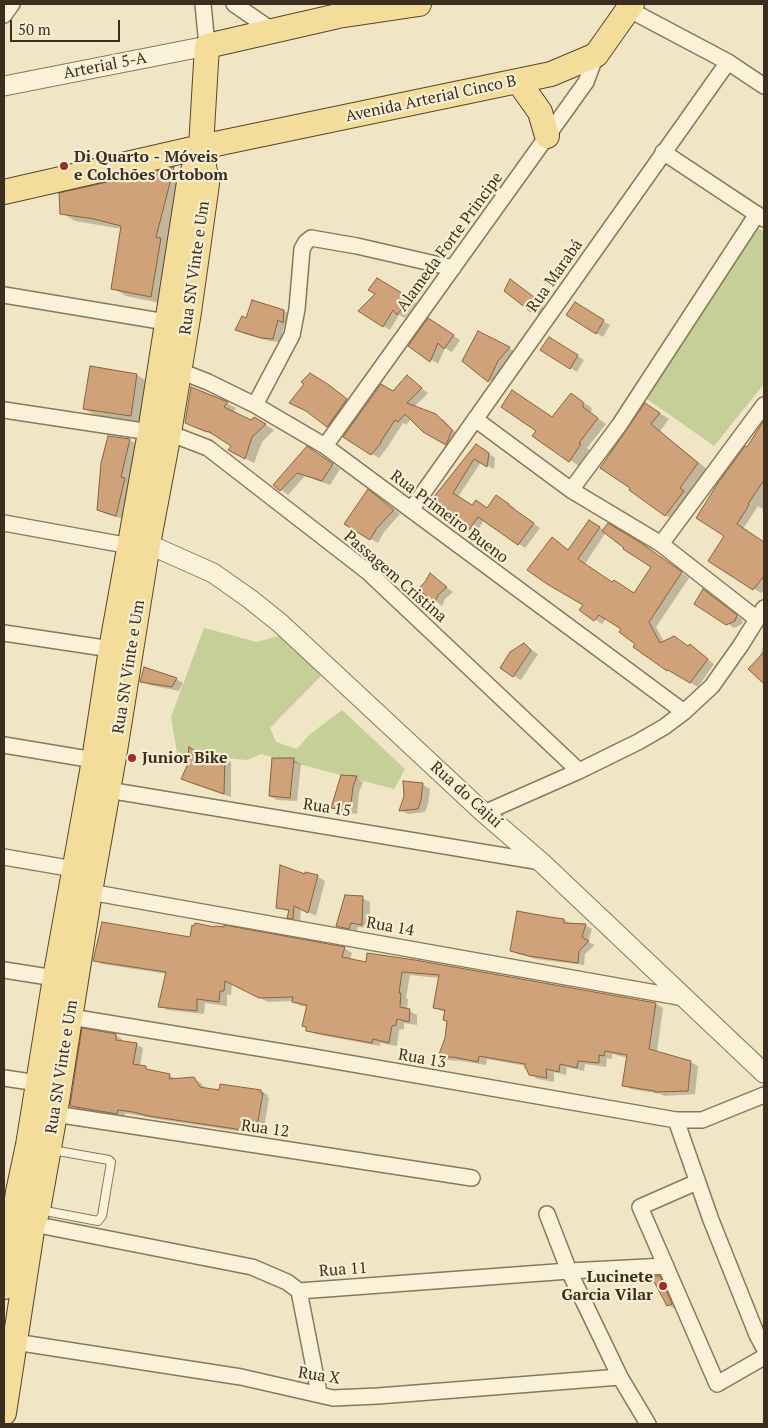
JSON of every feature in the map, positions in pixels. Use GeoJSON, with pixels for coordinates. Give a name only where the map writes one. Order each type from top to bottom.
{"type":"FeatureCollection","features":[{"type":"Feature","properties":{"kind":"main road"},"geometry":{"type":"LineString","coordinates":[[201,147],[207,46],[338,16],[418,4]]}},
{"type":"Feature","properties":{"kind":"main road"},"geometry":{"type":"LineString","coordinates":[[596,54],[630,6]]}},
{"type":"Feature","properties":{"kind":"main road","name":"Avenida Arterial Cinco B"},"geometry":{"type":"LineString","coordinates":[[4,192],[201,147],[551,74],[596,54]]}},
{"type":"Feature","properties":{"kind":"main road"},"geometry":{"type":"LineString","coordinates":[[518,81],[540,112],[547,136]]}},
{"type":"Feature","properties":{"kind":"main road","name":"Rua SN Vinte e Um"},"geometry":{"type":"LineString","coordinates":[[4,1287],[11,1191],[38,1083],[62,1027],[55,978],[74,869],[108,790],[139,545],[166,394],[166,322],[189,182],[201,147]]}},
{"type":"Feature","properties":{"kind":"main road","name":"Rua SN Vinte e Um"},"geometry":{"type":"LineString","coordinates":[[166,394],[180,371],[207,184],[201,147]]}},
{"type":"Feature","properties":{"kind":"main road","name":"Rua SN Vinte e Um"},"geometry":{"type":"LineString","coordinates":[[4,1413],[35,1217],[55,1114],[62,1027],[90,892],[94,760],[111,649],[139,545]]}},
{"type":"Feature","properties":{"kind":"street"},"geometry":{"type":"LineString","coordinates":[[4,15],[12,4]]}},
{"type":"Feature","properties":{"kind":"street"},"geometry":{"type":"LineString","coordinates":[[203,4],[207,46]]}},
{"type":"Feature","properties":{"kind":"street"},"geometry":{"type":"LineString","coordinates":[[234,4],[273,31]]}},
{"type":"Feature","properties":{"kind":"street"},"geometry":{"type":"LineString","coordinates":[[630,6],[728,62],[764,86]]}},
{"type":"Feature","properties":{"kind":"street","name":"Arterial 5-A"},"geometry":{"type":"LineString","coordinates":[[4,86],[207,46]]}},
{"type":"Feature","properties":{"kind":"street","name":"Alameda Forte Principe"},"geometry":{"type":"LineString","coordinates":[[325,446],[586,82],[596,54]]}},
{"type":"Feature","properties":{"kind":"street","name":"Rua Marabá"},"geometry":{"type":"LineString","coordinates":[[411,510],[728,62]]}},
{"type":"Feature","properties":{"kind":"street"},"geometry":{"type":"LineString","coordinates":[[571,490],[620,424],[761,217],[663,152]]}},
{"type":"Feature","properties":{"kind":"street"},"geometry":{"type":"LineString","coordinates":[[255,405],[292,334],[297,309],[302,249],[310,238],[357,246],[453,268]]}},
{"type":"Feature","properties":{"kind":"street"},"geometry":{"type":"LineString","coordinates":[[4,295],[166,322]]}},
{"type":"Feature","properties":{"kind":"street","name":"Rua Primeiro Bueno"},"geometry":{"type":"LineString","coordinates":[[180,371],[208,382],[255,405],[325,446],[684,712]]}},
{"type":"Feature","properties":{"kind":"street"},"geometry":{"type":"LineString","coordinates":[[661,544],[764,405]]}},
{"type":"Feature","properties":{"kind":"street","name":"Passagem Cristina"},"geometry":{"type":"LineString","coordinates":[[4,410],[160,432],[208,448],[368,572],[579,771]]}},
{"type":"Feature","properties":{"kind":"street"},"geometry":{"type":"LineString","coordinates":[[475,419],[571,490],[661,544],[761,614],[712,686],[684,712],[664,727],[579,771],[484,813]]}},
{"type":"Feature","properties":{"kind":"street"},"geometry":{"type":"LineString","coordinates":[[4,524],[139,545]]}},
{"type":"Feature","properties":{"kind":"street","name":"Rua do Cajuí"},"geometry":{"type":"LineString","coordinates":[[139,545],[213,573],[273,617],[484,813],[541,862],[764,1074]]}},
{"type":"Feature","properties":{"kind":"street"},"geometry":{"type":"LineString","coordinates":[[4,633],[111,649]]}},
{"type":"Feature","properties":{"kind":"street"},"geometry":{"type":"LineString","coordinates":[[4,745],[94,760]]}},
{"type":"Feature","properties":{"kind":"street","name":"Rua 15"},"geometry":{"type":"LineString","coordinates":[[108,790],[541,862]]}},
{"type":"Feature","properties":{"kind":"street"},"geometry":{"type":"LineString","coordinates":[[4,858],[74,869]]}},
{"type":"Feature","properties":{"kind":"street","name":"Rua 14"},"geometry":{"type":"LineString","coordinates":[[90,892],[684,998]]}},
{"type":"Feature","properties":{"kind":"street"},"geometry":{"type":"LineString","coordinates":[[4,970],[55,978]]}},
{"type":"Feature","properties":{"kind":"street","name":"Rua 13"},"geometry":{"type":"LineString","coordinates":[[62,1027],[313,1056],[676,1120],[702,1120],[764,1095]]}},
{"type":"Feature","properties":{"kind":"street"},"geometry":{"type":"LineString","coordinates":[[4,1078],[38,1083]]}},
{"type":"Feature","properties":{"kind":"street","name":"Rua 12"},"geometry":{"type":"LineString","coordinates":[[55,1114],[472,1178]]}},
{"type":"Feature","properties":{"kind":"street"},"geometry":{"type":"LineString","coordinates":[[676,1120],[697,1182],[757,1335],[764,1348]]}},
{"type":"Feature","properties":{"kind":"street"},"geometry":{"type":"LineString","coordinates":[[697,1182],[640,1207],[717,1384],[764,1357]]}},
{"type":"Feature","properties":{"kind":"street"},"geometry":{"type":"LineString","coordinates":[[547,1214],[569,1271],[620,1377],[648,1424]]}},
{"type":"Feature","properties":{"kind":"street","name":"Rua 11"},"geometry":{"type":"LineString","coordinates":[[35,1217],[252,1267],[287,1282],[299,1291],[569,1271],[666,1266]]}},
{"type":"Feature","properties":{"kind":"street"},"geometry":{"type":"LineString","coordinates":[[299,1291],[318,1393]]}},
{"type":"Feature","properties":{"kind":"street","name":"Rua X"},"geometry":{"type":"LineString","coordinates":[[15,1342],[241,1377],[296,1390],[318,1393],[333,1398],[620,1377]]}},
{"type":"Feature","properties":{"kind":"lane"},"geometry":{"type":"LineString","coordinates":[[35,1217],[100,1220],[112,1165],[109,1160],[48,1150]]}},
{"type":"Feature","properties":{"kind":"green space"},"geometry":{"type":"Polygon","coordinates":[[[756,226],[764,232],[764,384],[714,446],[643,396],[756,226]]]}},
{"type":"Feature","properties":{"kind":"green space"},"geometry":{"type":"Polygon","coordinates":[[[204,628],[257,642],[285,634],[323,674],[270,728],[276,742],[297,749],[309,735],[342,710],[405,769],[394,789],[261,754],[247,760],[177,753],[171,717],[204,628]]]}},
{"type":"Feature","properties":{"kind":"building"},"geometry":{"type":"Polygon","coordinates":[[[174,167],[156,237],[161,238],[151,297],[111,289],[121,226],[94,219],[60,214],[59,193],[174,167]]]}},
{"type":"Feature","properties":{"kind":"building"},"geometry":{"type":"Polygon","coordinates":[[[377,278],[410,298],[397,315],[393,310],[383,327],[358,311],[375,294],[368,290],[377,278]]]}},
{"type":"Feature","properties":{"kind":"building"},"geometry":{"type":"Polygon","coordinates":[[[510,279],[534,297],[539,305],[531,312],[504,291],[510,279]]]}},
{"type":"Feature","properties":{"kind":"building"},"geometry":{"type":"Polygon","coordinates":[[[252,300],[284,310],[283,323],[278,320],[273,339],[261,338],[235,330],[242,316],[246,318],[252,300]]]}},
{"type":"Feature","properties":{"kind":"building"},"geometry":{"type":"Polygon","coordinates":[[[575,302],[604,320],[596,334],[566,315],[575,302]]]}},
{"type":"Feature","properties":{"kind":"building"},"geometry":{"type":"Polygon","coordinates":[[[428,318],[454,335],[444,349],[438,343],[430,362],[408,346],[428,318]]]}},
{"type":"Feature","properties":{"kind":"building"},"geometry":{"type":"Polygon","coordinates":[[[478,331],[510,347],[498,361],[488,382],[462,361],[478,331]]]}},
{"type":"Feature","properties":{"kind":"building"},"geometry":{"type":"Polygon","coordinates":[[[549,337],[578,355],[570,369],[540,350],[549,337]]]}},
{"type":"Feature","properties":{"kind":"building"},"geometry":{"type":"Polygon","coordinates":[[[90,366],[137,374],[131,416],[83,409],[90,366]]]}},
{"type":"Feature","properties":{"kind":"building"},"geometry":{"type":"Polygon","coordinates":[[[310,373],[347,399],[327,427],[306,411],[289,403],[304,384],[301,382],[310,373]]]}},
{"type":"Feature","properties":{"kind":"building"},"geometry":{"type":"Polygon","coordinates":[[[407,375],[422,388],[407,403],[436,414],[452,430],[446,445],[423,432],[405,414],[398,422],[395,420],[371,455],[343,437],[381,384],[393,391],[407,375]]]}},
{"type":"Feature","properties":{"kind":"building"},"geometry":{"type":"Polygon","coordinates":[[[191,387],[228,402],[224,407],[251,420],[254,417],[266,424],[252,437],[245,459],[228,450],[231,446],[208,431],[185,423],[191,387]]]}},
{"type":"Feature","properties":{"kind":"building"},"geometry":{"type":"Polygon","coordinates":[[[512,390],[552,417],[571,393],[583,402],[583,407],[598,418],[579,443],[581,444],[569,462],[532,436],[536,431],[501,407],[512,390]]]}},
{"type":"Feature","properties":{"kind":"building"},"geometry":{"type":"Polygon","coordinates":[[[645,403],[660,413],[651,424],[698,463],[680,488],[684,491],[665,516],[629,490],[630,488],[600,468],[645,403]]]}},
{"type":"Feature","properties":{"kind":"building"},"geometry":{"type":"Polygon","coordinates":[[[764,420],[764,480],[737,524],[764,542],[764,576],[753,590],[708,561],[724,536],[696,518],[718,483],[745,446],[747,447],[764,420]]]}},
{"type":"Feature","properties":{"kind":"building"},"geometry":{"type":"Polygon","coordinates":[[[108,436],[130,439],[121,477],[125,478],[116,516],[97,510],[101,463],[108,436]]]}},
{"type":"Feature","properties":{"kind":"building"},"geometry":{"type":"Polygon","coordinates":[[[476,444],[489,453],[487,467],[474,459],[453,493],[472,505],[476,500],[487,508],[496,495],[534,523],[518,545],[478,517],[469,530],[450,519],[452,516],[429,503],[476,444]]]}},
{"type":"Feature","properties":{"kind":"building"},"geometry":{"type":"Polygon","coordinates":[[[307,446],[333,464],[322,481],[297,473],[280,491],[273,485],[307,446]]]}},
{"type":"Feature","properties":{"kind":"building"},"geometry":{"type":"Polygon","coordinates":[[[368,489],[394,510],[377,528],[370,540],[344,524],[368,489]]]}},
{"type":"Feature","properties":{"kind":"building"},"geometry":{"type":"Polygon","coordinates":[[[589,520],[600,527],[578,559],[612,582],[614,580],[634,593],[651,567],[623,549],[602,531],[608,523],[641,543],[682,572],[649,622],[660,643],[674,636],[688,646],[690,644],[708,659],[690,683],[667,671],[633,647],[635,644],[619,632],[621,629],[599,615],[594,621],[579,610],[583,605],[527,570],[552,537],[568,550],[589,520]]]}},
{"type":"Feature","properties":{"kind":"building"},"geometry":{"type":"Polygon","coordinates":[[[430,573],[447,587],[438,595],[435,603],[418,589],[430,573]]]}},
{"type":"Feature","properties":{"kind":"building"},"geometry":{"type":"Polygon","coordinates":[[[703,589],[737,615],[735,621],[726,625],[694,604],[703,589]]]}},
{"type":"Feature","properties":{"kind":"building"},"geometry":{"type":"Polygon","coordinates":[[[524,643],[531,650],[513,677],[500,668],[510,652],[524,643]]]}},
{"type":"Feature","properties":{"kind":"building"},"geometry":{"type":"Polygon","coordinates":[[[764,652],[764,684],[748,669],[764,652]]]}},
{"type":"Feature","properties":{"kind":"building"},"geometry":{"type":"Polygon","coordinates":[[[144,667],[177,678],[172,687],[140,682],[144,667]]]}},
{"type":"Feature","properties":{"kind":"building"},"geometry":{"type":"Polygon","coordinates":[[[189,747],[211,761],[214,754],[225,757],[224,794],[181,779],[187,766],[189,747]]]}},
{"type":"Feature","properties":{"kind":"building"},"geometry":{"type":"Polygon","coordinates":[[[272,758],[294,758],[290,798],[269,796],[272,758]]]}},
{"type":"Feature","properties":{"kind":"building"},"geometry":{"type":"Polygon","coordinates":[[[341,775],[357,776],[353,787],[350,811],[331,808],[341,775]]]}},
{"type":"Feature","properties":{"kind":"building"},"geometry":{"type":"Polygon","coordinates":[[[403,781],[423,783],[418,809],[399,811],[404,796],[403,781]]]}},
{"type":"Feature","properties":{"kind":"building"},"geometry":{"type":"Polygon","coordinates":[[[280,865],[305,874],[305,872],[318,875],[308,913],[294,906],[293,919],[287,918],[289,910],[276,908],[280,865]]]}},
{"type":"Feature","properties":{"kind":"building"},"geometry":{"type":"Polygon","coordinates":[[[345,895],[363,896],[362,925],[351,923],[349,929],[336,926],[345,895]]]}},
{"type":"Feature","properties":{"kind":"building"},"geometry":{"type":"Polygon","coordinates":[[[517,911],[564,919],[564,923],[586,924],[582,937],[589,941],[579,951],[578,963],[529,956],[510,951],[517,911]]]}},
{"type":"Feature","properties":{"kind":"building"},"geometry":{"type":"Polygon","coordinates":[[[102,922],[190,937],[192,925],[194,926],[195,923],[214,927],[224,927],[224,925],[345,947],[342,957],[366,962],[367,953],[656,1003],[649,1049],[691,1061],[688,1091],[655,1092],[622,1086],[627,1055],[605,1051],[604,1056],[599,1055],[599,1063],[578,1061],[577,1068],[560,1064],[559,1072],[546,1069],[547,1078],[529,1075],[525,1064],[479,1056],[478,1062],[453,1057],[438,1057],[445,1038],[447,1021],[443,1020],[445,1010],[433,1008],[439,975],[402,972],[399,993],[401,993],[400,1007],[410,1009],[409,1022],[397,1019],[396,1025],[392,1026],[389,1043],[373,1039],[372,1043],[306,1031],[306,1027],[302,1026],[307,1005],[292,1002],[293,997],[259,998],[225,981],[224,991],[220,991],[219,1002],[197,999],[197,1011],[158,1007],[166,972],[93,961],[102,922]]]}},
{"type":"Feature","properties":{"kind":"building"},"geometry":{"type":"Polygon","coordinates":[[[82,1028],[116,1034],[116,1040],[137,1043],[133,1064],[170,1074],[169,1079],[194,1077],[200,1087],[219,1090],[220,1084],[261,1090],[261,1093],[263,1093],[256,1132],[133,1112],[118,1110],[117,1114],[70,1106],[82,1028]]]}},
{"type":"Feature","properties":{"kind":"building"},"geometry":{"type":"Polygon","coordinates":[[[651,1276],[660,1276],[672,1304],[667,1306],[651,1276]]]}},
{"type":"Feature","properties":{"kind":"place","name":"Di Quarto - Móveis e Colchões Ortobom"},"geometry":{"type":"Point","coordinates":[64,166]}},
{"type":"Feature","properties":{"kind":"place","name":"Junior Bike"},"geometry":{"type":"Point","coordinates":[132,758]}},
{"type":"Feature","properties":{"kind":"place","name":"Lucinete Garcia Vilar"},"geometry":{"type":"Point","coordinates":[663,1286]}}]}
